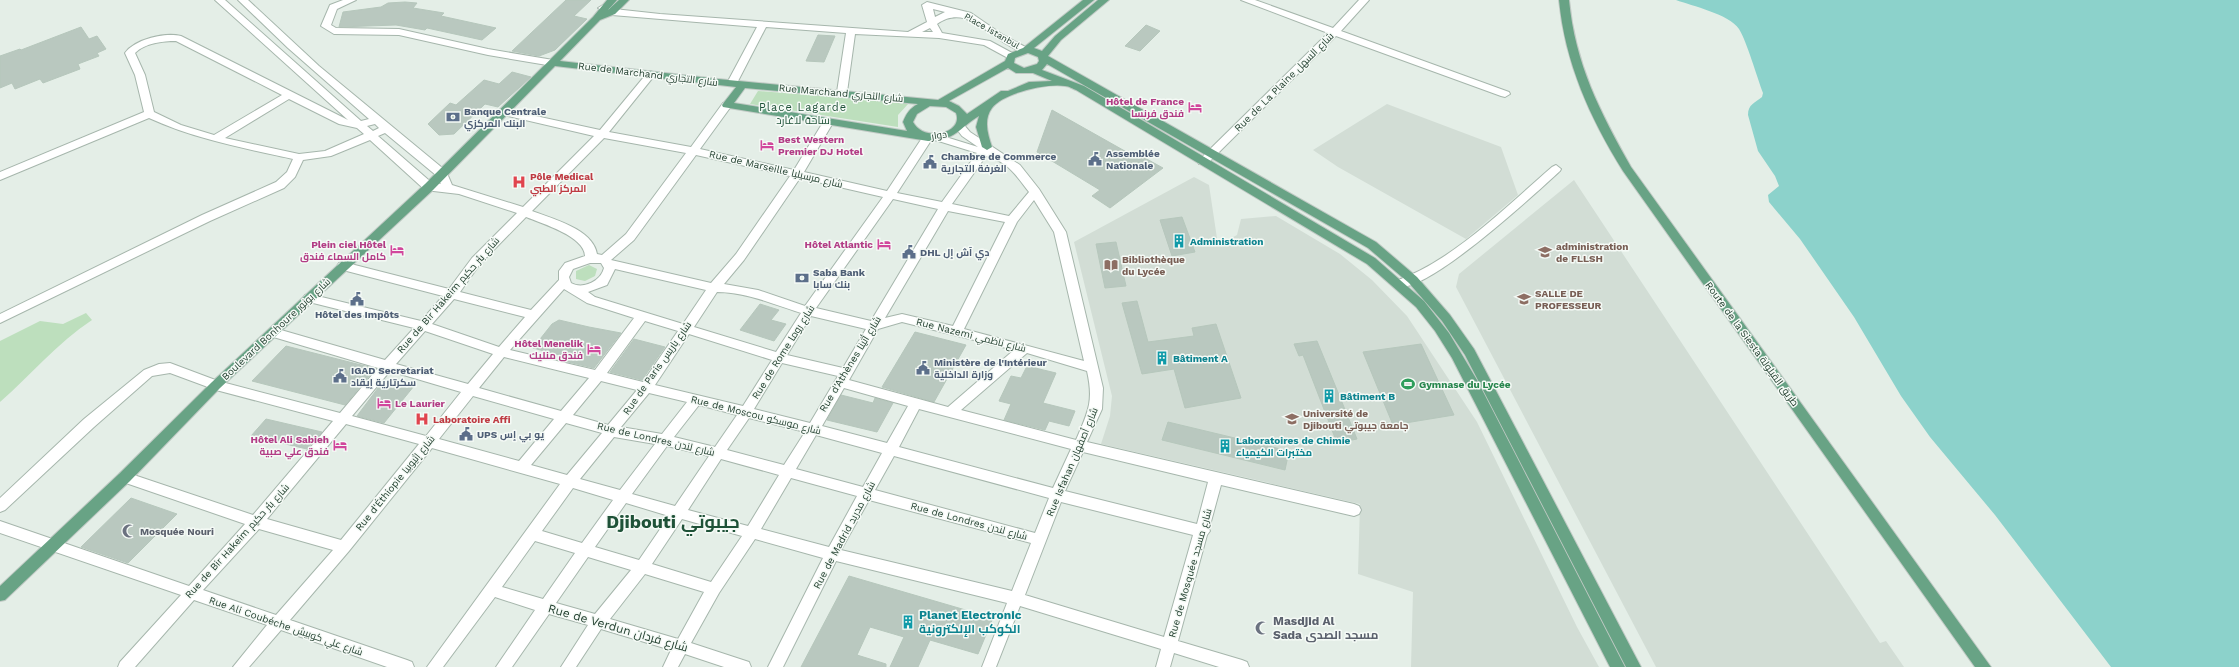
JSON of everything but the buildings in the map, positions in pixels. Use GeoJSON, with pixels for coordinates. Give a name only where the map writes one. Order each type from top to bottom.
{"type":"FeatureCollection","features":[{"type":"Feature","properties":{"kind":"main road"},"geometry":{"type":"LineString","coordinates":[[608,10],[612,0]]}},
{"type":"Feature","properties":{"kind":"main road"},"geometry":{"type":"LineString","coordinates":[[608,10],[624,0]]}},
{"type":"Feature","properties":{"kind":"main road"},"geometry":{"type":"LineString","coordinates":[[939,103],[1026,50],[1090,0]]}},
{"type":"Feature","properties":{"kind":"main road"},"geometry":{"type":"LineString","coordinates":[[999,98],[1030,71],[1041,66],[1043,57],[1058,38],[1104,0]]}},
{"type":"Feature","properties":{"kind":"main road","name":"Route de la Siesta طريق القيلولة"},"geometry":{"type":"LineString","coordinates":[[1564,0],[1566,29],[1578,71],[1591,106],[1627,169],[1984,667]]}},
{"type":"Feature","properties":{"kind":"main road","name":"Boulevard Bonhoure شارع بونور"},"geometry":{"type":"LineString","coordinates":[[0,595],[125,477],[216,385],[274,333],[309,298],[429,187],[597,18],[608,10]]}},
{"type":"Feature","properties":{"kind":"main road"},"geometry":{"type":"LineString","coordinates":[[1026,50],[1037,52],[1371,261],[1399,284],[1426,311],[1458,356],[1618,667]]}},
{"type":"Feature","properties":{"kind":"main road"},"geometry":{"type":"LineString","coordinates":[[1010,59],[1015,69],[1030,71],[1080,88],[1207,158],[1372,244],[1413,280],[1446,318],[1470,352],[1634,667]]}},
{"type":"Feature","properties":{"kind":"main road","name":"Rue de Marchand شارع التجاري"},"geometry":{"type":"LineString","coordinates":[[553,63],[743,84]]}},
{"type":"Feature","properties":{"kind":"main road"},"geometry":{"type":"LineString","coordinates":[[999,98],[1023,88],[1041,83],[1062,83],[1080,88]]}},
{"type":"Feature","properties":{"kind":"main road"},"geometry":{"type":"LineString","coordinates":[[743,84],[727,105],[928,137]]}},
{"type":"Feature","properties":{"kind":"main road","name":"Rue Marchand شارع التجاري"},"geometry":{"type":"LineString","coordinates":[[743,84],[842,92],[939,103]]}},
{"type":"Feature","properties":{"kind":"main road","name":"دوار"},"geometry":{"type":"LineString","coordinates":[[939,103],[921,106],[909,116],[909,127],[928,137],[950,134],[961,124],[999,98]]}},
{"type":"Feature","properties":{"kind":"main road"},"geometry":{"type":"LineString","coordinates":[[939,103],[954,106],[962,115],[961,124]]}},
{"type":"Feature","properties":{"kind":"main road"},"geometry":{"type":"LineString","coordinates":[[987,107],[981,127],[989,152]]}},
{"type":"Feature","properties":{"kind":"street"},"geometry":{"type":"LineString","coordinates":[[220,0],[362,125],[429,187],[448,188],[524,212],[570,231],[584,241],[590,252],[606,261],[714,288],[731,288],[758,294],[808,311],[873,326]]}},
{"type":"Feature","properties":{"kind":"street"},"geometry":{"type":"LineString","coordinates":[[243,0],[281,39],[331,84],[442,174],[448,188]]}},
{"type":"Feature","properties":{"kind":"street"},"geometry":{"type":"LineString","coordinates":[[351,0],[333,7],[326,26],[334,31],[399,32],[495,53],[553,63]]}},
{"type":"Feature","properties":{"kind":"street"},"geometry":{"type":"LineString","coordinates":[[918,0],[927,5],[963,13]]}},
{"type":"Feature","properties":{"kind":"street"},"geometry":{"type":"LineString","coordinates":[[1246,0],[1266,3],[1335,32],[1505,94]]}},
{"type":"Feature","properties":{"kind":"street","name":"Rue de La Plaine شارع السهل"},"geometry":{"type":"LineString","coordinates":[[1207,158],[1335,32],[1364,0]]}},
{"type":"Feature","properties":{"kind":"street"},"geometry":{"type":"LineString","coordinates":[[927,5],[932,23],[939,36]]}},
{"type":"Feature","properties":{"kind":"street","name":"Place Istanbul"},"geometry":{"type":"LineString","coordinates":[[608,10],[763,24],[939,36],[987,43],[1010,59]]}},
{"type":"Feature","properties":{"kind":"street","name":"Place Istanbul"},"geometry":{"type":"LineString","coordinates":[[910,35],[947,13],[963,13],[981,22],[1001,37],[1026,50]]}},
{"type":"Feature","properties":{"kind":"street"},"geometry":{"type":"LineString","coordinates":[[732,83],[763,24]]}},
{"type":"Feature","properties":{"kind":"street"},"geometry":{"type":"LineString","coordinates":[[842,92],[851,30]]}},
{"type":"Feature","properties":{"kind":"street"},"geometry":{"type":"LineString","coordinates":[[987,43],[996,43],[1001,37]]}},
{"type":"Feature","properties":{"kind":"street"},"geometry":{"type":"LineString","coordinates":[[149,114],[140,75],[130,52],[138,46],[170,38],[185,41],[343,122],[362,125],[376,121]]}},
{"type":"Feature","properties":{"kind":"street","name":"Rue de Bir Hakeim شارع بئر حكيم"},"geometry":{"type":"LineString","coordinates":[[125,667],[256,522],[388,365],[452,294],[476,261],[602,134],[651,74]]}},
{"type":"Feature","properties":{"kind":"street"},"geometry":{"type":"LineString","coordinates":[[215,139],[290,94]]}},
{"type":"Feature","properties":{"kind":"street"},"geometry":{"type":"LineString","coordinates":[[606,261],[630,237],[727,105]]}},
{"type":"Feature","properties":{"kind":"street","name":"Rue de Marseille شارع مرسيليا"},"geometry":{"type":"LineString","coordinates":[[503,112],[602,134],[694,150],[890,195],[1012,220]]}},
{"type":"Feature","properties":{"kind":"street"},"geometry":{"type":"LineString","coordinates":[[0,176],[149,114],[177,127],[215,139],[299,157],[327,154],[386,129]]}},
{"type":"Feature","properties":{"kind":"street","name":"Rue de Paris شارع باريس"},"geometry":{"type":"LineString","coordinates":[[434,667],[492,590],[570,481],[646,388],[714,288],[740,257],[796,174],[829,121]]}},
{"type":"Feature","properties":{"kind":"street"},"geometry":{"type":"LineString","coordinates":[[961,124],[966,134],[989,152]]}},
{"type":"Feature","properties":{"kind":"street"},"geometry":{"type":"LineString","coordinates":[[928,137],[989,152]]}},
{"type":"Feature","properties":{"kind":"street","name":"Rue de Rome شارع روما"},"geometry":{"type":"LineString","coordinates":[[568,667],[598,622],[641,569],[745,413],[778,357],[808,311],[890,195],[928,137]]}},
{"type":"Feature","properties":{"kind":"street","name":"Rue Isfahan شارع أصفهان"},"geometry":{"type":"LineString","coordinates":[[989,152],[1016,167],[1035,192],[1060,232],[1097,388],[1096,409],[1057,495],[989,667]]}},
{"type":"Feature","properties":{"kind":"street","name":"Rue d'Athènes شارع أثينا"},"geometry":{"type":"LineString","coordinates":[[670,667],[714,589],[752,532],[811,428],[945,206],[989,152]]}},
{"type":"Feature","properties":{"kind":"street"},"geometry":{"type":"LineString","coordinates":[[0,319],[206,218],[280,185],[291,174],[299,157]]}},
{"type":"Feature","properties":{"kind":"street"},"geometry":{"type":"LineString","coordinates":[[1399,284],[1413,280],[1432,270],[1489,227],[1556,169]]}},
{"type":"Feature","properties":{"kind":"street"},"geometry":{"type":"LineString","coordinates":[[956,331],[1012,220],[1035,192]]}},
{"type":"Feature","properties":{"kind":"street"},"geometry":{"type":"LineString","coordinates":[[590,252],[582,260],[569,267],[565,272],[564,281],[566,285],[575,289],[591,300],[842,377],[916,404],[1080,447],[1354,510]]}},
{"type":"Feature","properties":{"kind":"street"},"geometry":{"type":"LineString","coordinates":[[575,289],[589,288],[602,282],[609,272],[606,261]]}},
{"type":"Feature","properties":{"kind":"street"},"geometry":{"type":"LineString","coordinates":[[343,266],[532,315]]}},
{"type":"Feature","properties":{"kind":"street","name":"Rue d'Éthiopie شارع إثيوبيا"},"geometry":{"type":"LineString","coordinates":[[240,667],[344,547],[469,390],[532,315],[564,281]]}},
{"type":"Feature","properties":{"kind":"street","name":"Rue de Moscou شارع موسكو"},"geometry":{"type":"LineString","coordinates":[[309,298],[423,326],[501,352],[811,428],[1057,495],[1203,531]]}},
{"type":"Feature","properties":{"kind":"street"},"geometry":{"type":"LineString","coordinates":[[522,467],[598,376],[642,316]]}},
{"type":"Feature","properties":{"kind":"street","name":"Rue Nazemi شارع ناظمي"},"geometry":{"type":"LineString","coordinates":[[873,326],[902,318],[1025,348],[1093,368]]}},
{"type":"Feature","properties":{"kind":"street","name":"Rue de Londres شارع لندن"},"geometry":{"type":"LineString","coordinates":[[274,333],[612,430],[664,440],[718,453],[1040,540]]}},
{"type":"Feature","properties":{"kind":"street"},"geometry":{"type":"LineString","coordinates":[[949,413],[1025,348]]}},
{"type":"Feature","properties":{"kind":"street"},"geometry":{"type":"LineString","coordinates":[[0,506],[89,423],[148,373],[159,369],[170,368],[216,385],[344,418],[522,467],[679,513],[832,554],[1015,598],[1242,667]]}},
{"type":"Feature","properties":{"kind":"street"},"geometry":{"type":"LineString","coordinates":[[503,667],[546,608],[623,496],[664,440],[696,400]]}},
{"type":"Feature","properties":{"kind":"street","name":"Rue de Madrid شارع مدريد"},"geometry":{"type":"LineString","coordinates":[[775,667],[832,554],[916,404]]}},
{"type":"Feature","properties":{"kind":"street"},"geometry":{"type":"LineString","coordinates":[[125,477],[256,522],[344,547]]}},
{"type":"Feature","properties":{"kind":"street","name":"Rue de Mosquée شارع مسجد"},"geometry":{"type":"LineString","coordinates":[[1163,667],[1203,531],[1216,479]]}},
{"type":"Feature","properties":{"kind":"street","name":"Rue Ali Coubéche شارع علي كوبيش"},"geometry":{"type":"LineString","coordinates":[[0,527],[407,667]]}},
{"type":"Feature","properties":{"kind":"street"},"geometry":{"type":"LineString","coordinates":[[532,534],[641,569],[714,589]]}},
{"type":"Feature","properties":{"kind":"street","name":"Rue de Verdun شارع فردان"},"geometry":{"type":"LineString","coordinates":[[492,590],[546,608],[683,646],[744,667]]}},
{"type":"Feature","properties":{"kind":"shaded area"},"geometry":{"type":"Polygon","coordinates":[[[1387,104],[1501,147],[1518,195],[1466,239],[1338,167],[1313,150],[1387,104]]]}},
{"type":"Feature","properties":{"kind":"shaded area","name":"Université de Djibouti جامعة جيبوتي"},"geometry":{"type":"Polygon","coordinates":[[[1194,177],[1209,185],[1218,245],[1237,235],[1241,219],[1276,216],[1340,254],[1372,280],[1407,316],[1477,422],[1577,627],[1599,667],[1411,667],[1413,592],[1358,574],[1360,504],[1101,444],[1110,416],[1112,396],[1074,242],[1194,177]]]}},
{"type":"Feature","properties":{"kind":"shaded area"},"geometry":{"type":"Polygon","coordinates":[[[1574,180],[1880,643],[1886,641],[1904,667],[1656,667],[1456,287],[1459,274],[1574,180]]]}},
{"type":"Feature","properties":{"kind":"green space"},"geometry":{"type":"Polygon","coordinates":[[[758,91],[909,103],[898,115],[898,127],[750,104],[758,91]]]}},
{"type":"Feature","properties":{"kind":"green space"},"geometry":{"type":"Polygon","coordinates":[[[589,265],[597,269],[595,276],[585,281],[576,279],[576,271],[589,265]]]}},
{"type":"Feature","properties":{"kind":"green space"},"geometry":{"type":"Polygon","coordinates":[[[86,313],[92,320],[67,339],[0,402],[0,341],[40,321],[63,324],[86,313]]]}},
{"type":"Feature","properties":{"kind":"water"},"geometry":{"type":"Polygon","coordinates":[[[1676,0],[2239,0],[2239,667],[2111,667],[1995,515],[1930,437],[1901,396],[1854,317],[1800,239],[1769,202],[1768,195],[1779,186],[1775,176],[1758,151],[1748,115],[1749,108],[1754,102],[1762,97],[1763,93],[1749,51],[1739,29],[1727,19],[1719,15],[1676,0]]]}},
{"type":"Feature","properties":{"kind":"place","name":"Hôtel de France فندق فرنسا"},"geometry":{"type":"Point","coordinates":[1195,107]}},
{"type":"Feature","properties":{"kind":"place","name":"Banque Centrale البنك المركزي"},"geometry":{"type":"Point","coordinates":[453,117]}},
{"type":"Feature","properties":{"kind":"place","name":"Best Western Premier DJ Hotel"},"geometry":{"type":"Point","coordinates":[767,145]}},
{"type":"Feature","properties":{"kind":"place","name":"Assemblée Nationale"},"geometry":{"type":"Point","coordinates":[1095,159]}},
{"type":"Feature","properties":{"kind":"place","name":"Chambre de Commerce الغرفة التجارية"},"geometry":{"type":"Point","coordinates":[930,162]}},
{"type":"Feature","properties":{"kind":"place","name":"Pôle Medical المركز الطبي"},"geometry":{"type":"Point","coordinates":[519,182]}},
{"type":"Feature","properties":{"kind":"place","name":"Administration"},"geometry":{"type":"Point","coordinates":[1179,241]}},
{"type":"Feature","properties":{"kind":"place","name":"Hôtel Atlantic"},"geometry":{"type":"Point","coordinates":[884,244]}},
{"type":"Feature","properties":{"kind":"place","name":"Plein ciel Hôtel كامل السماء فندق"},"geometry":{"type":"Point","coordinates":[397,250]}},
{"type":"Feature","properties":{"kind":"place","name":"DHL دي آش إل"},"geometry":{"type":"Point","coordinates":[909,252]}},
{"type":"Feature","properties":{"kind":"place","name":"administration de FLLSH"},"geometry":{"type":"Point","coordinates":[1545,252]}},
{"type":"Feature","properties":{"kind":"place","name":"Bibliothèque du Lycée"},"geometry":{"type":"Point","coordinates":[1111,265]}},
{"type":"Feature","properties":{"kind":"place","name":"Saba Bank بنك سابا"},"geometry":{"type":"Point","coordinates":[802,278]}},
{"type":"Feature","properties":{"kind":"place","name":"Hôtel des Impôts"},"geometry":{"type":"Point","coordinates":[357,299]}},
{"type":"Feature","properties":{"kind":"place","name":"SALLE DE PROFESSEUR"},"geometry":{"type":"Point","coordinates":[1524,299]}},
{"type":"Feature","properties":{"kind":"place","name":"Hôtel Menelik فندق منليك"},"geometry":{"type":"Point","coordinates":[594,349]}},
{"type":"Feature","properties":{"kind":"place","name":"Bâtiment A"},"geometry":{"type":"Point","coordinates":[1162,358]}},
{"type":"Feature","properties":{"kind":"place","name":"Ministère de l'Intérieur وزارة الداخلية"},"geometry":{"type":"Point","coordinates":[923,368]}},
{"type":"Feature","properties":{"kind":"place","name":"IGAD Secretariat سكرتارية إيقاد"},"geometry":{"type":"Point","coordinates":[340,376]}},
{"type":"Feature","properties":{"kind":"place","name":"Gymnase du Lycée"},"geometry":{"type":"Point","coordinates":[1408,384]}},
{"type":"Feature","properties":{"kind":"place","name":"Bâtiment B"},"geometry":{"type":"Point","coordinates":[1329,396]}},
{"type":"Feature","properties":{"kind":"place","name":"Le Laurier"},"geometry":{"type":"Point","coordinates":[384,403]}},
{"type":"Feature","properties":{"kind":"place","name":"Laboratoire Affi"},"geometry":{"type":"Point","coordinates":[422,419]}},
{"type":"Feature","properties":{"kind":"place","name":"Université de Djibouti جامعة جيبوتي"},"geometry":{"type":"Point","coordinates":[1292,419]}},
{"type":"Feature","properties":{"kind":"place","name":"UPS يو بي إس"},"geometry":{"type":"Point","coordinates":[466,434]}},
{"type":"Feature","properties":{"kind":"place","name":"Hôtel Ali Sabieh فندق علي صبية"},"geometry":{"type":"Point","coordinates":[340,445]}},
{"type":"Feature","properties":{"kind":"place","name":"Laboratoires de Chimie مختبرات الكيمياء"},"geometry":{"type":"Point","coordinates":[1225,446]}},
{"type":"Feature","properties":{"kind":"place","name":"Mosquée Nouri"},"geometry":{"type":"Point","coordinates":[129,531]}},
{"type":"Feature","properties":{"kind":"place","name":"Planet Electronic الكوكب الإلكترونية"},"geometry":{"type":"Point","coordinates":[908,622]}},
{"type":"Feature","properties":{"kind":"place","name":"Masdjid Al Sada مسجد الصدى"},"geometry":{"type":"Point","coordinates":[1262,628]}},
{"type":"Feature","properties":{"kind":"district","name":"Place Lagarde ساحة لاغارد"},"geometry":{"type":"Point","coordinates":[803,113]}},
{"type":"Feature","properties":{"kind":"district","name":"Djibouti جيبوتي"},"geometry":{"type":"Point","coordinates":[673,521]}}]}
